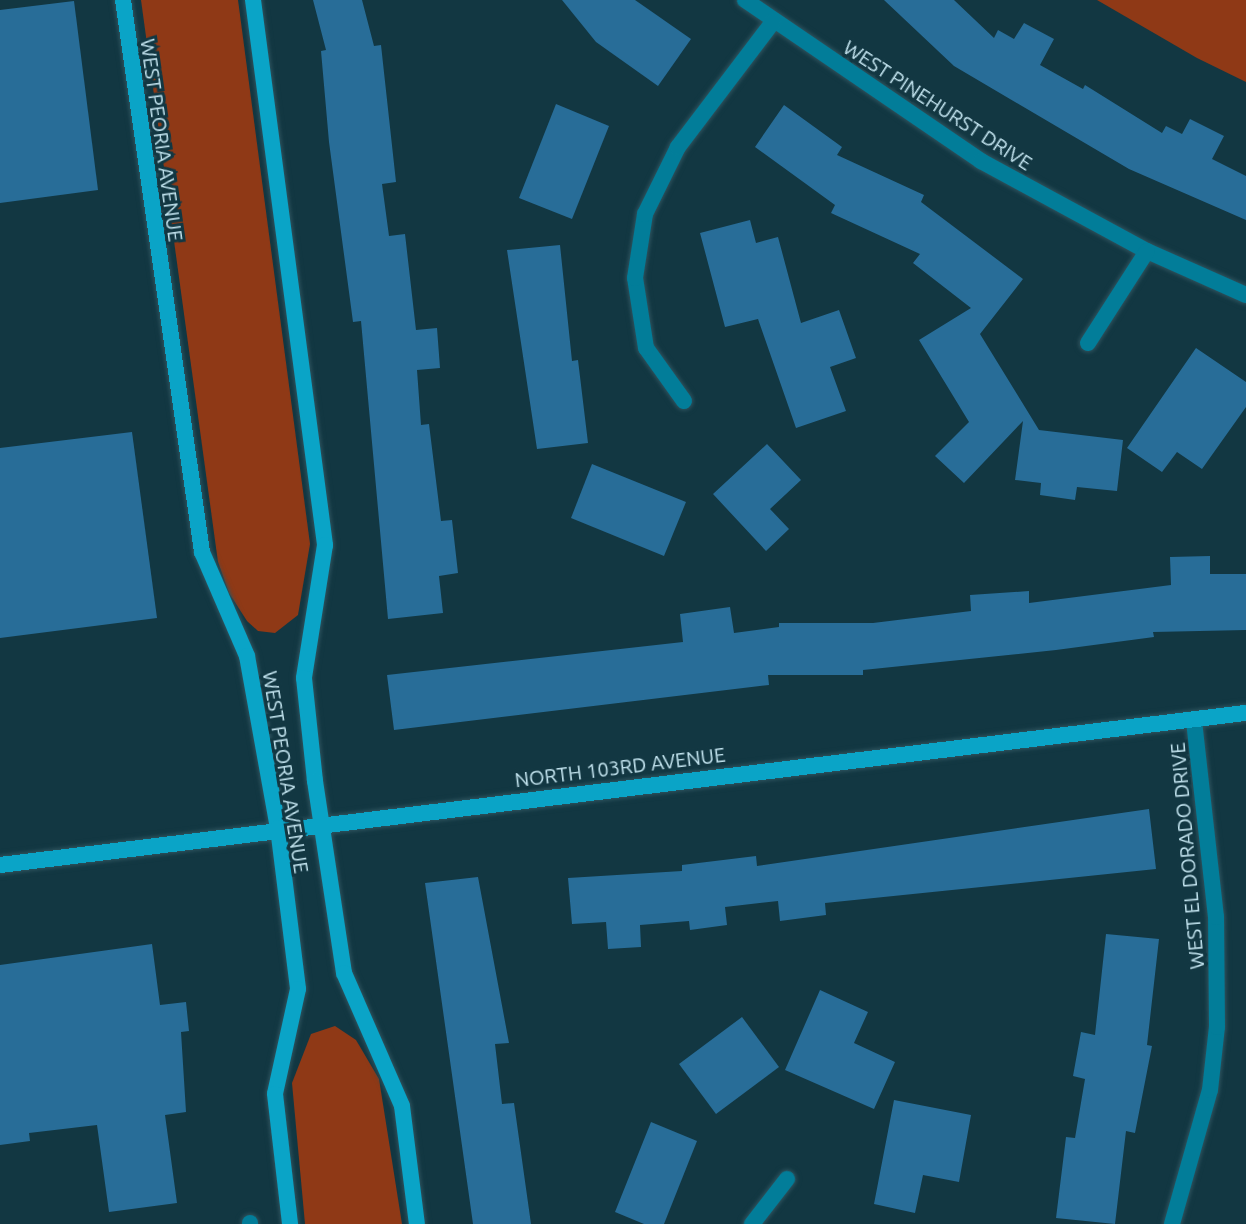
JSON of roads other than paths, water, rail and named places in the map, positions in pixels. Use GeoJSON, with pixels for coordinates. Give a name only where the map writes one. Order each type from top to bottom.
{"type":"FeatureCollection","features":[{"type":"Feature","properties":{"kind":"street","name":"WEST PEORIA AVENUE"},"geometry":{"type":"LineString","coordinates":[[123,0],[202,552],[247,656],[278,828],[298,989],[275,1094],[290,1224]]}},
{"type":"Feature","properties":{"kind":"street","name":"WEST PEORIA AVENUE"},"geometry":{"type":"LineString","coordinates":[[253,0],[325,545],[304,678],[321,823],[344,973],[402,1106],[417,1224]]}},
{"type":"Feature","properties":{"kind":"street","name":"WEST PINEHURST DRIVE"},"geometry":{"type":"LineString","coordinates":[[745,0],[981,161],[1147,251],[1246,295]]}},
{"type":"Feature","properties":{"kind":"street"},"geometry":{"type":"LineString","coordinates":[[684,401],[646,348],[635,278],[645,214],[678,147],[773,22]]}},
{"type":"Feature","properties":{"kind":"street"},"geometry":{"type":"LineString","coordinates":[[1088,343],[1147,251]]}},
{"type":"Feature","properties":{"kind":"street","name":"NORTH 103RD AVENUE"},"geometry":{"type":"LineString","coordinates":[[0,865],[278,828],[1246,713]]}},
{"type":"Feature","properties":{"kind":"street","name":"WEST EL DORADO DRIVE"},"geometry":{"type":"LineString","coordinates":[[1172,1224],[1210,1090],[1217,1027],[1216,917],[1194,720]]}},
{"type":"Feature","properties":{"kind":"street"},"geometry":{"type":"LineString","coordinates":[[752,1224],[787,1179]]}}]}
